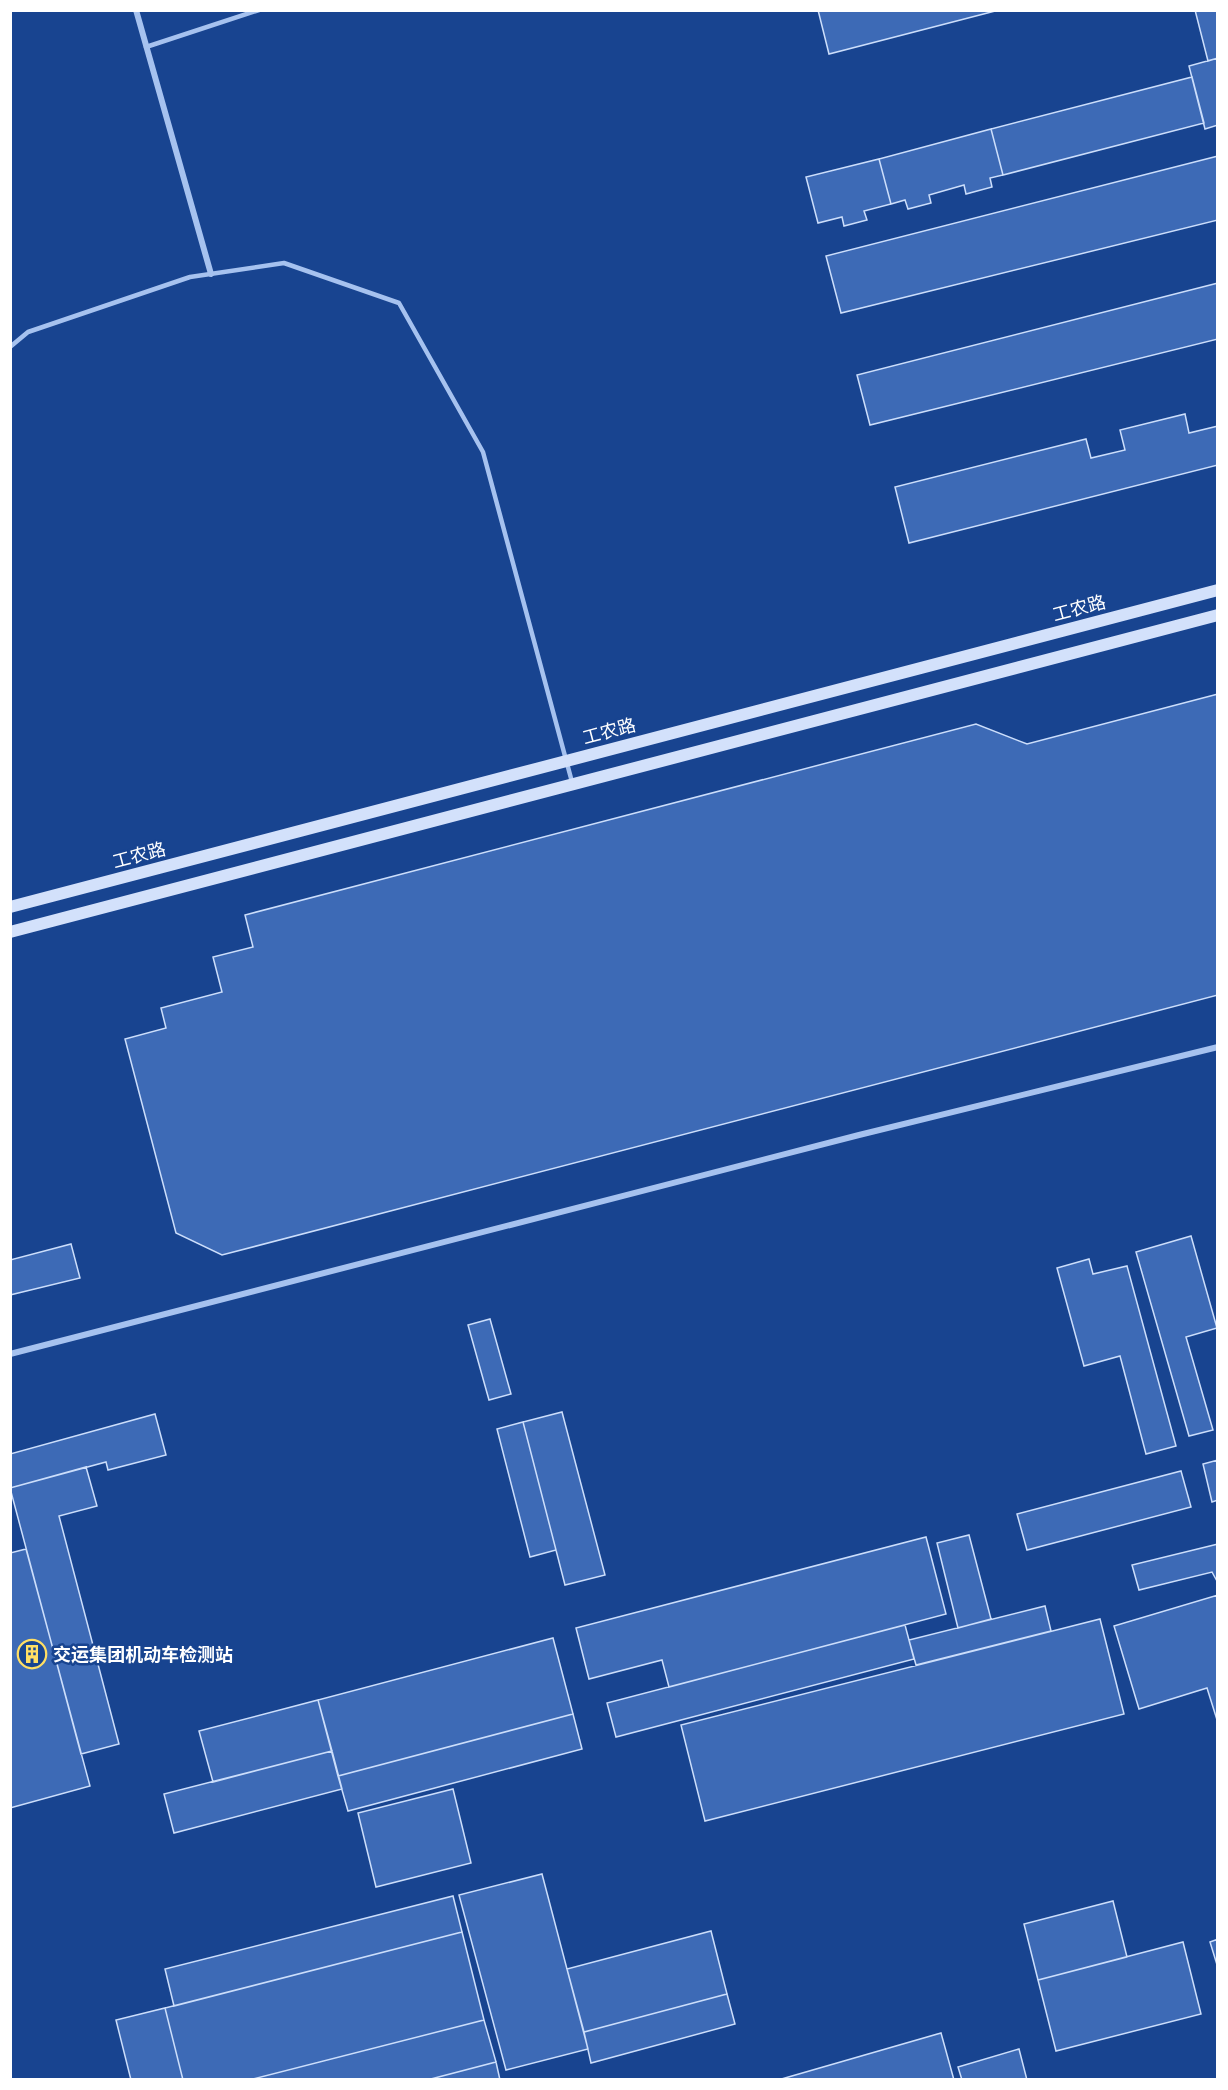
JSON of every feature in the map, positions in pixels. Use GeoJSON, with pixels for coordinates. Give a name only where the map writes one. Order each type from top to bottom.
{"type":"FeatureCollection","features":[{"type":"Feature","properties":{"kind":"street"},"geometry":{"type":"LineString","coordinates":[[136,10],[211,274]]}},
{"type":"Feature","properties":{"kind":"street","name":"工农路"},"geometry":{"type":"LineString","coordinates":[[10,907],[1218,590]]}},
{"type":"Feature","properties":{"kind":"street"},"geometry":{"type":"LineString","coordinates":[[10,932],[1218,615]]}},
{"type":"Feature","properties":{"kind":"street"},"geometry":{"type":"LineString","coordinates":[[10,1354],[836,1141],[1218,1047]]}},
{"type":"Feature","properties":{"kind":"lane"},"geometry":{"type":"LineString","coordinates":[[146,47],[259,10]]}},
{"type":"Feature","properties":{"kind":"lane"},"geometry":{"type":"LineString","coordinates":[[10,347],[27,332],[190,277],[284,263],[399,303],[483,452],[573,784]]}},
{"type":"Feature","properties":{"kind":"building"},"geometry":{"type":"Polygon","coordinates":[[[818,10],[999,10],[829,54],[818,10]]]}},
{"type":"Feature","properties":{"kind":"building"},"geometry":{"type":"Polygon","coordinates":[[[1195,10],[1218,10],[1218,58],[1208,61],[1195,10]]]}},
{"type":"Feature","properties":{"kind":"building"},"geometry":{"type":"Polygon","coordinates":[[[1218,58],[1218,125],[1205,129],[1189,66],[1218,58]]]}},
{"type":"Feature","properties":{"kind":"building"},"geometry":{"type":"Polygon","coordinates":[[[1192,77],[1204,123],[1003,175],[991,129],[1192,77]]]}},
{"type":"Feature","properties":{"kind":"building"},"geometry":{"type":"Polygon","coordinates":[[[991,129],[1003,175],[990,178],[992,187],[966,194],[964,185],[929,195],[931,203],[908,209],[905,200],[891,204],[879,159],[991,129]]]}},
{"type":"Feature","properties":{"kind":"building"},"geometry":{"type":"Polygon","coordinates":[[[1218,156],[1218,220],[841,313],[826,256],[1218,156]]]}},
{"type":"Feature","properties":{"kind":"building"},"geometry":{"type":"Polygon","coordinates":[[[879,159],[891,204],[864,211],[867,220],[844,226],[842,217],[818,223],[806,177],[879,159]]]}},
{"type":"Feature","properties":{"kind":"building"},"geometry":{"type":"Polygon","coordinates":[[[1218,283],[1218,339],[870,425],[857,375],[1218,283]]]}},
{"type":"Feature","properties":{"kind":"building"},"geometry":{"type":"Polygon","coordinates":[[[1185,414],[1189,433],[1218,426],[1218,465],[909,543],[895,487],[1086,439],[1091,458],[1125,450],[1120,430],[1185,414]]]}},
{"type":"Feature","properties":{"kind":"building"},"geometry":{"type":"Polygon","coordinates":[[[1218,694],[1218,995],[222,1255],[176,1233],[125,1039],[166,1028],[161,1008],[222,992],[213,957],[253,947],[245,915],[976,724],[1027,744],[1218,694]]]}},
{"type":"Feature","properties":{"kind":"building"},"geometry":{"type":"Polygon","coordinates":[[[1191,1236],[1217,1328],[1186,1337],[1213,1430],[1189,1436],[1136,1252],[1191,1236]]]}},
{"type":"Feature","properties":{"kind":"building"},"geometry":{"type":"Polygon","coordinates":[[[71,1244],[80,1278],[10,1295],[10,1260],[71,1244]]]}},
{"type":"Feature","properties":{"kind":"building"},"geometry":{"type":"Polygon","coordinates":[[[1089,1259],[1093,1274],[1127,1266],[1176,1446],[1146,1454],[1120,1356],[1084,1366],[1057,1268],[1089,1259]]]}},
{"type":"Feature","properties":{"kind":"building"},"geometry":{"type":"Polygon","coordinates":[[[490,1319],[511,1394],[489,1400],[468,1325],[490,1319]]]}},
{"type":"Feature","properties":{"kind":"building"},"geometry":{"type":"Polygon","coordinates":[[[562,1412],[605,1575],[565,1585],[523,1422],[562,1412]]]}},
{"type":"Feature","properties":{"kind":"building"},"geometry":{"type":"Polygon","coordinates":[[[155,1414],[166,1455],[108,1470],[106,1462],[10,1488],[10,1454],[155,1414]]]}},
{"type":"Feature","properties":{"kind":"building"},"geometry":{"type":"Polygon","coordinates":[[[523,1422],[556,1550],[530,1557],[497,1429],[523,1422]]]}},
{"type":"Feature","properties":{"kind":"building"},"geometry":{"type":"Polygon","coordinates":[[[1218,1460],[1218,1500],[1212,1502],[1203,1464],[1218,1460]]]}},
{"type":"Feature","properties":{"kind":"building"},"geometry":{"type":"Polygon","coordinates":[[[86,1467],[97,1506],[59,1516],[119,1744],[81,1754],[10,1488],[86,1467]]]}},
{"type":"Feature","properties":{"kind":"building"},"geometry":{"type":"Polygon","coordinates":[[[1181,1471],[1191,1507],[1027,1550],[1017,1514],[1181,1471]]]}},
{"type":"Feature","properties":{"kind":"building"},"geometry":{"type":"Polygon","coordinates":[[[969,1535],[991,1619],[958,1628],[937,1543],[969,1535]]]}},
{"type":"Feature","properties":{"kind":"building"},"geometry":{"type":"Polygon","coordinates":[[[926,1537],[946,1614],[669,1687],[662,1660],[589,1679],[576,1628],[926,1537]]]}},
{"type":"Feature","properties":{"kind":"building"},"geometry":{"type":"Polygon","coordinates":[[[1218,1544],[1218,1583],[1212,1572],[1139,1590],[1132,1565],[1218,1544]]]}},
{"type":"Feature","properties":{"kind":"building","name":"交运集团机动车检测站"},"geometry":{"type":"Polygon","coordinates":[[[26,1549],[90,1786],[10,1808],[10,1553],[26,1549]]]}},
{"type":"Feature","properties":{"kind":"building"},"geometry":{"type":"Polygon","coordinates":[[[1218,1595],[1218,1723],[1207,1688],[1139,1709],[1114,1626],[1218,1595]]]}},
{"type":"Feature","properties":{"kind":"building"},"geometry":{"type":"Polygon","coordinates":[[[1045,1606],[1051,1631],[916,1665],[909,1640],[1045,1606]]]}},
{"type":"Feature","properties":{"kind":"building"},"geometry":{"type":"Polygon","coordinates":[[[1100,1619],[1124,1714],[705,1821],[681,1725],[1100,1619]]]}},
{"type":"Feature","properties":{"kind":"building"},"geometry":{"type":"Polygon","coordinates":[[[905,1625],[914,1659],[616,1737],[607,1703],[905,1625]]]}},
{"type":"Feature","properties":{"kind":"building"},"geometry":{"type":"Polygon","coordinates":[[[553,1638],[573,1714],[338,1776],[318,1700],[553,1638]]]}},
{"type":"Feature","properties":{"kind":"building"},"geometry":{"type":"Polygon","coordinates":[[[318,1700],[332,1751],[213,1782],[199,1731],[318,1700]]]}},
{"type":"Feature","properties":{"kind":"building"},"geometry":{"type":"Polygon","coordinates":[[[573,1714],[582,1749],[348,1811],[338,1776],[573,1714]]]}},
{"type":"Feature","properties":{"kind":"building"},"geometry":{"type":"Polygon","coordinates":[[[332,1751],[342,1789],[174,1833],[164,1794],[332,1751]]]}},
{"type":"Feature","properties":{"kind":"building"},"geometry":{"type":"Polygon","coordinates":[[[453,1789],[471,1863],[376,1887],[358,1813],[453,1789]]]}},
{"type":"Feature","properties":{"kind":"building"},"geometry":{"type":"Polygon","coordinates":[[[542,1874],[588,2049],[506,2070],[459,1895],[542,1874]]]}},
{"type":"Feature","properties":{"kind":"building"},"geometry":{"type":"Polygon","coordinates":[[[453,1896],[462,1932],[174,2006],[165,1969],[453,1896]]]}},
{"type":"Feature","properties":{"kind":"building"},"geometry":{"type":"Polygon","coordinates":[[[1113,1901],[1127,1957],[1038,1980],[1024,1924],[1113,1901]]]}},
{"type":"Feature","properties":{"kind":"building"},"geometry":{"type":"Polygon","coordinates":[[[711,1931],[727,1994],[584,2032],[567,1969],[711,1931]]]}},
{"type":"Feature","properties":{"kind":"building"},"geometry":{"type":"Polygon","coordinates":[[[462,1932],[484,2020],[249,2080],[183,2080],[165,2008],[462,1932]]]}},
{"type":"Feature","properties":{"kind":"building"},"geometry":{"type":"Polygon","coordinates":[[[1218,1939],[1218,1968],[1210,1942],[1218,1939]]]}},
{"type":"Feature","properties":{"kind":"building"},"geometry":{"type":"Polygon","coordinates":[[[1183,1942],[1201,2014],[1056,2051],[1038,1980],[1183,1942]]]}},
{"type":"Feature","properties":{"kind":"building"},"geometry":{"type":"Polygon","coordinates":[[[727,1994],[735,2024],[591,2063],[584,2032],[727,1994]]]}},
{"type":"Feature","properties":{"kind":"building"},"geometry":{"type":"Polygon","coordinates":[[[165,2008],[183,2080],[131,2080],[116,2020],[165,2008]]]}},
{"type":"Feature","properties":{"kind":"building"},"geometry":{"type":"Polygon","coordinates":[[[484,2020],[496,2062],[427,2080],[249,2080],[484,2020]]]}},
{"type":"Feature","properties":{"kind":"building"},"geometry":{"type":"Polygon","coordinates":[[[941,2033],[954,2080],[778,2080],[941,2033]]]}},
{"type":"Feature","properties":{"kind":"building"},"geometry":{"type":"Polygon","coordinates":[[[1019,2049],[1027,2080],[962,2080],[958,2067],[1019,2049]]]}},
{"type":"Feature","properties":{"kind":"building"},"geometry":{"type":"Polygon","coordinates":[[[496,2062],[500,2080],[427,2080],[496,2062]]]}},
{"type":"Feature","properties":{"kind":"place","name":"交运集团机动车检测站"},"geometry":{"type":"Point","coordinates":[32,1654]}}]}
